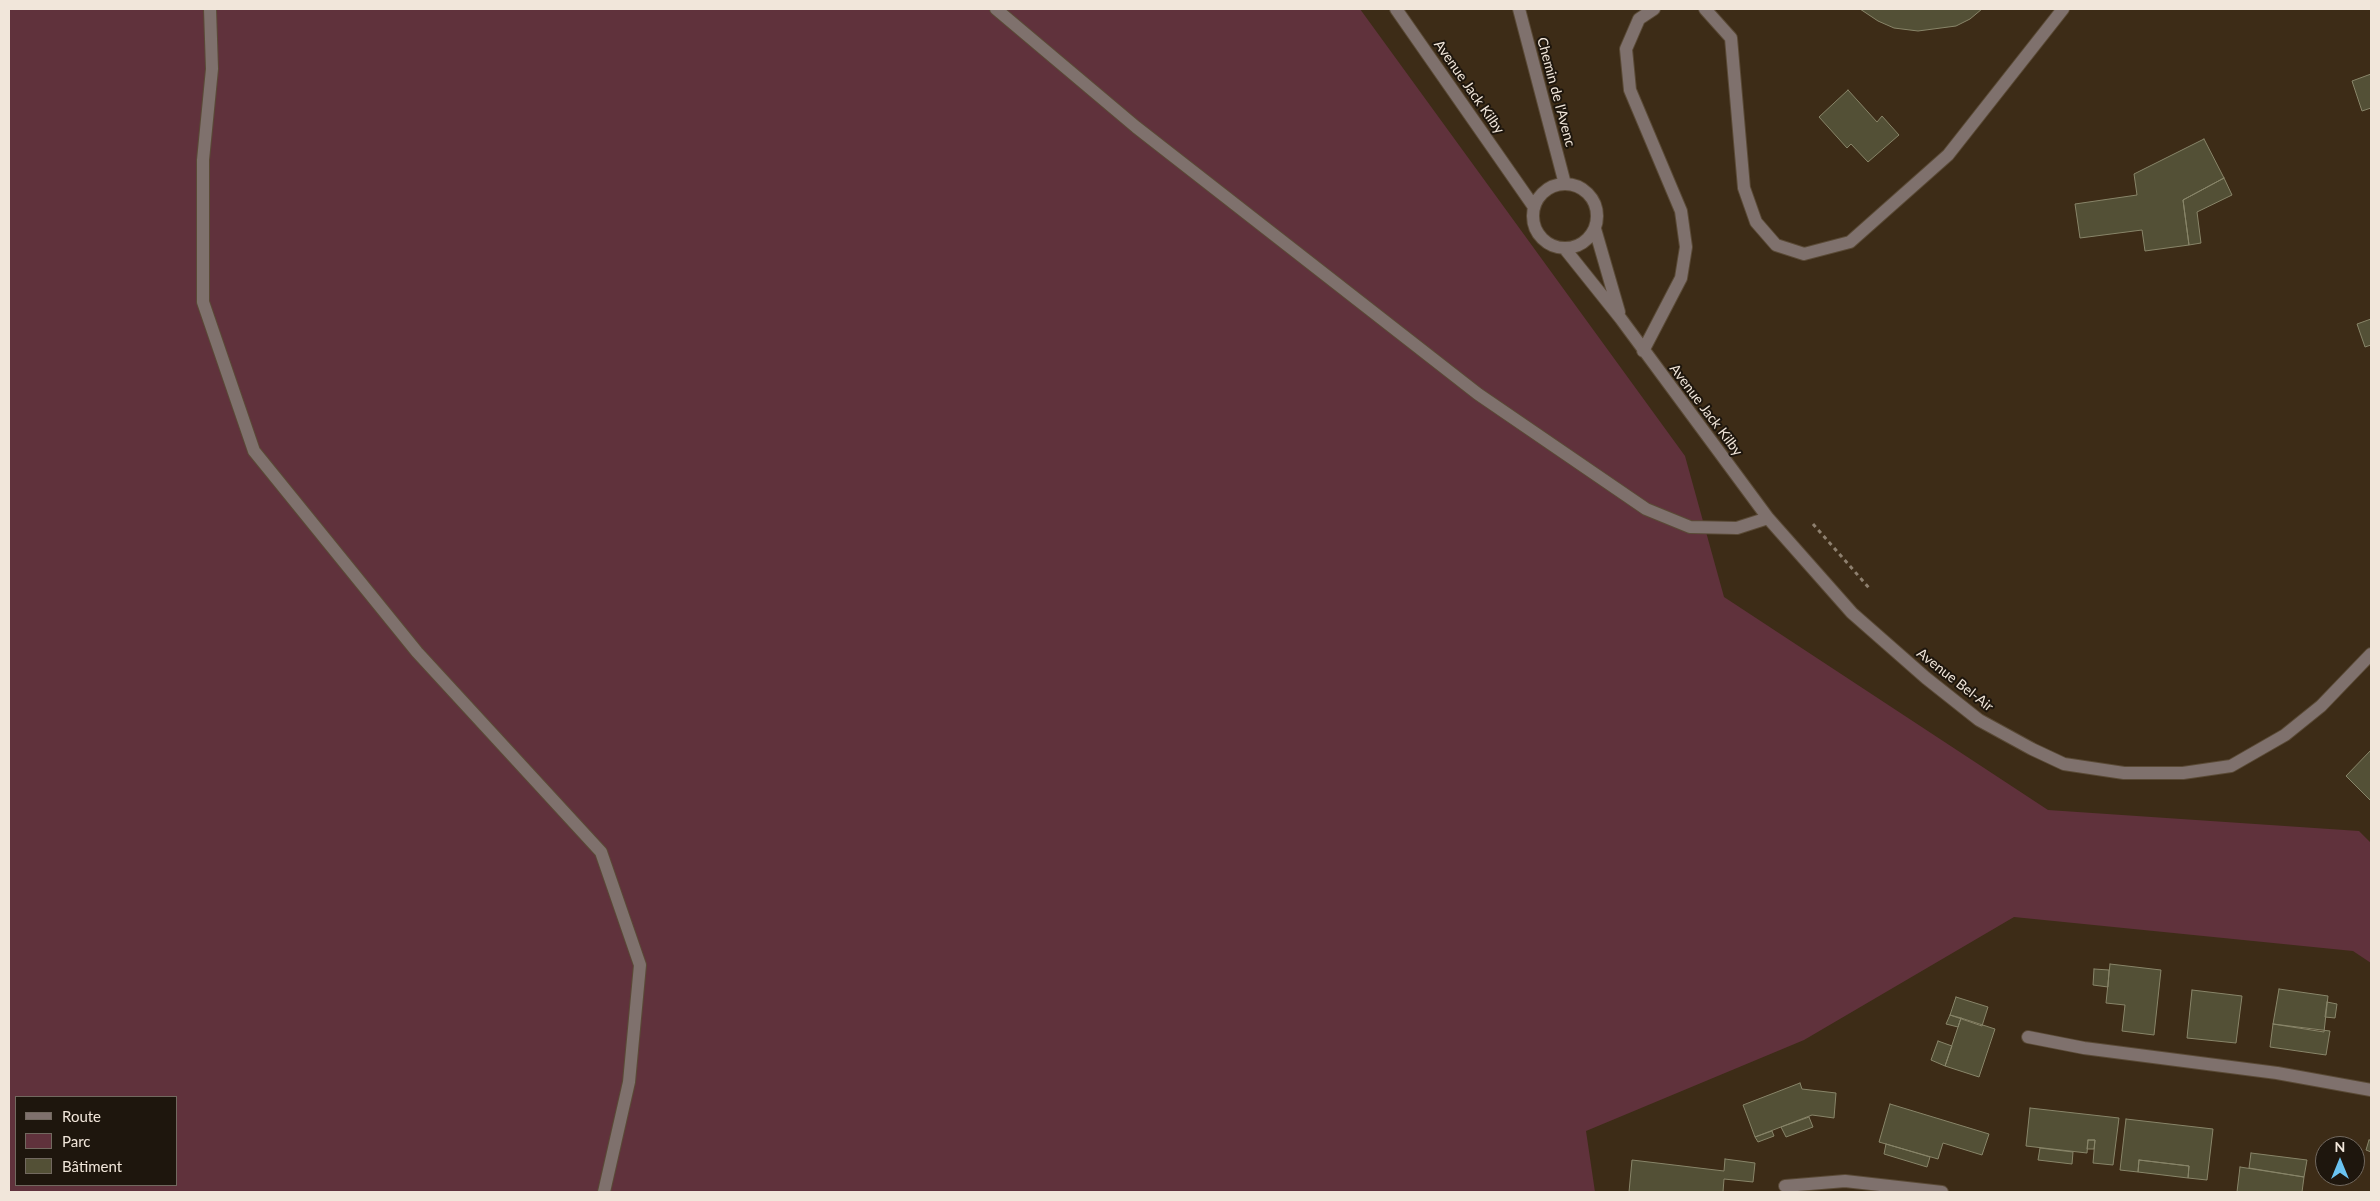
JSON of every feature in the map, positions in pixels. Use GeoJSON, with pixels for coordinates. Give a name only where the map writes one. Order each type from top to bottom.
{"type":"FeatureCollection","features":[{"type":"Feature","properties":{"kind":"street"},"geometry":{"type":"LineString","coordinates":[[210,9],[212,69],[203,160],[204,302],[254,451],[417,652],[601,852],[640,965],[629,1082],[604,1192]]}},
{"type":"Feature","properties":{"kind":"street"},"geometry":{"type":"LineString","coordinates":[[996,9],[1136,128],[1478,394],[1646,509],[1690,527],[1738,528],[1768,518]]}},
{"type":"Feature","properties":{"kind":"street","name":"Avenue Jack Kilby"},"geometry":{"type":"LineString","coordinates":[[1396,9],[1534,207],[1535,226],[1539,235],[1546,242],[1564,249],[1621,319],[1768,518]]}},
{"type":"Feature","properties":{"kind":"street","name":"Chemin de l'Avenc"},"geometry":{"type":"LineString","coordinates":[[1519,9],[1565,184]]}},
{"type":"Feature","properties":{"kind":"street"},"geometry":{"type":"LineString","coordinates":[[1643,351],[1681,278],[1686,248],[1681,211],[1630,90],[1626,49],[1639,19],[1654,9]]}},
{"type":"Feature","properties":{"kind":"street"},"geometry":{"type":"LineString","coordinates":[[1705,9],[1731,38],[1744,188],[1756,222],[1776,245],[1804,254],[1850,242],[1948,155],[2063,9]]}},
{"type":"Feature","properties":{"kind":"street"},"geometry":{"type":"LineString","coordinates":[[1534,207],[1546,191],[1565,184]]}},
{"type":"Feature","properties":{"kind":"street","name":"Avenue Jack Kilby"},"geometry":{"type":"LineString","coordinates":[[1565,184],[1586,191],[1593,200],[1597,210],[1597,222],[1594,229],[1621,319]]}},
{"type":"Feature","properties":{"kind":"street"},"geometry":{"type":"LineString","coordinates":[[1564,249],[1577,246],[1587,240],[1594,229]]}},
{"type":"Feature","properties":{"kind":"street","name":"Avenue Bel-Air"},"geometry":{"type":"LineString","coordinates":[[1768,518],[1852,613],[1926,678],[1979,720],[2064,764],[2124,773],[2184,773],[2231,766],[2285,735],[2321,706],[2371,654]]}},
{"type":"Feature","properties":{"kind":"street"},"geometry":{"type":"LineString","coordinates":[[2028,1037],[2084,1048],[2277,1073],[2371,1090]]}},
{"type":"Feature","properties":{"kind":"street"},"geometry":{"type":"LineString","coordinates":[[1785,1186],[1845,1181],[1942,1192]]}},
{"type":"Feature","properties":{"kind":"path"},"geometry":{"type":"LineString","coordinates":[[1768,518],[1812,523],[1876,596]]}},
{"type":"Feature","properties":{"kind":"green space"},"geometry":{"type":"Polygon","coordinates":[[[9,9],[1360,9],[1685,456],[1724,597],[2048,810],[2359,831],[2371,843],[2371,963],[2353,951],[2014,917],[1804,1040],[1586,1131],[1595,1192],[9,1192],[9,9]]]}},
{"type":"Feature","properties":{"kind":"building"},"geometry":{"type":"Polygon","coordinates":[[[1860,9],[1982,9],[1970,19],[1956,26],[1918,31],[1894,28],[1878,21],[1860,9]]]}},
{"type":"Feature","properties":{"kind":"building"},"geometry":{"type":"Polygon","coordinates":[[[2371,74],[2371,108],[2362,111],[2352,81],[2371,74]]]}},
{"type":"Feature","properties":{"kind":"building"},"geometry":{"type":"Polygon","coordinates":[[[1848,90],[1877,122],[1882,116],[1899,135],[1868,162],[1851,144],[1847,148],[1819,117],[1848,90]]]}},
{"type":"Feature","properties":{"kind":"building"},"geometry":{"type":"Polygon","coordinates":[[[2204,139],[2224,178],[2183,200],[2189,245],[2145,251],[2142,230],[2080,238],[2075,204],[2137,195],[2134,174],[2204,139]]]}},
{"type":"Feature","properties":{"kind":"building"},"geometry":{"type":"Polygon","coordinates":[[[2224,178],[2232,195],[2197,212],[2201,243],[2189,245],[2183,200],[2224,178]]]}},
{"type":"Feature","properties":{"kind":"building"},"geometry":{"type":"Polygon","coordinates":[[[2371,319],[2371,345],[2365,347],[2357,324],[2371,319]]]}},
{"type":"Feature","properties":{"kind":"building"},"geometry":{"type":"Polygon","coordinates":[[[2371,750],[2371,801],[2346,776],[2371,750]]]}},
{"type":"Feature","properties":{"kind":"building"},"geometry":{"type":"Polygon","coordinates":[[[2110,964],[2161,970],[2154,1035],[2122,1031],[2125,1005],[2106,1003],[2110,964]]]}},
{"type":"Feature","properties":{"kind":"building"},"geometry":{"type":"Polygon","coordinates":[[[2094,969],[2109,970],[2108,987],[2093,985],[2094,969]]]}},
{"type":"Feature","properties":{"kind":"building"},"geometry":{"type":"Polygon","coordinates":[[[2279,989],[2328,996],[2324,1032],[2273,1024],[2279,989]]]}},
{"type":"Feature","properties":{"kind":"building"},"geometry":{"type":"Polygon","coordinates":[[[2192,990],[2242,996],[2236,1043],[2187,1038],[2192,990]]]}},
{"type":"Feature","properties":{"kind":"building"},"geometry":{"type":"Polygon","coordinates":[[[1956,997],[1988,1007],[1982,1026],[1950,1015],[1956,997]]]}},
{"type":"Feature","properties":{"kind":"building"},"geometry":{"type":"Polygon","coordinates":[[[2327,1002],[2337,1004],[2335,1018],[2325,1017],[2327,1002]]]}},
{"type":"Feature","properties":{"kind":"building"},"geometry":{"type":"Polygon","coordinates":[[[1950,1015],[1961,1018],[1958,1027],[1946,1024],[1950,1015]]]}},
{"type":"Feature","properties":{"kind":"building"},"geometry":{"type":"Polygon","coordinates":[[[1961,1018],[1995,1029],[1979,1077],[1945,1066],[1961,1018]]]}},
{"type":"Feature","properties":{"kind":"building"},"geometry":{"type":"Polygon","coordinates":[[[2273,1024],[2330,1031],[2326,1055],[2270,1047],[2273,1024]]]}},
{"type":"Feature","properties":{"kind":"building"},"geometry":{"type":"Polygon","coordinates":[[[1938,1041],[1952,1046],[1945,1066],[1931,1060],[1938,1041]]]}},
{"type":"Feature","properties":{"kind":"building"},"geometry":{"type":"Polygon","coordinates":[[[1800,1083],[1802,1089],[1836,1093],[1834,1118],[1812,1115],[1755,1137],[1743,1105],[1800,1083]]]}},
{"type":"Feature","properties":{"kind":"building"},"geometry":{"type":"Polygon","coordinates":[[[1890,1104],[1989,1134],[1982,1155],[1943,1143],[1938,1159],[1879,1142],[1890,1104]]]}},
{"type":"Feature","properties":{"kind":"building"},"geometry":{"type":"Polygon","coordinates":[[[2030,1108],[2119,1118],[2113,1165],[2093,1163],[2095,1140],[2088,1140],[2087,1153],[2026,1146],[2030,1108]]]}},
{"type":"Feature","properties":{"kind":"building"},"geometry":{"type":"Polygon","coordinates":[[[1809,1117],[1813,1127],[1786,1137],[1781,1127],[1809,1117]]]}},
{"type":"Feature","properties":{"kind":"building"},"geometry":{"type":"Polygon","coordinates":[[[2126,1119],[2213,1129],[2207,1180],[2188,1178],[2189,1166],[2139,1160],[2138,1172],[2120,1170],[2126,1119]]]}},
{"type":"Feature","properties":{"kind":"building"},"geometry":{"type":"Polygon","coordinates":[[[1772,1131],[1774,1136],[1758,1142],[1755,1137],[1772,1131]]]}},
{"type":"Feature","properties":{"kind":"building"},"geometry":{"type":"Polygon","coordinates":[[[2088,1140],[2095,1140],[2094,1149],[2087,1149],[2088,1140]]]}},
{"type":"Feature","properties":{"kind":"building"},"geometry":{"type":"Polygon","coordinates":[[[2369,1140],[2371,1140],[2371,1152],[2366,1150],[2369,1140]]]}},
{"type":"Feature","properties":{"kind":"building"},"geometry":{"type":"Polygon","coordinates":[[[1886,1144],[1930,1157],[1927,1167],[1884,1154],[1886,1144]]]}},
{"type":"Feature","properties":{"kind":"building"},"geometry":{"type":"Polygon","coordinates":[[[2040,1148],[2073,1152],[2072,1164],[2038,1160],[2040,1148]]]}},
{"type":"Feature","properties":{"kind":"building"},"geometry":{"type":"Polygon","coordinates":[[[2251,1153],[2307,1160],[2304,1177],[2249,1168],[2251,1153]]]}},
{"type":"Feature","properties":{"kind":"building"},"geometry":{"type":"Polygon","coordinates":[[[1725,1159],[1755,1163],[1753,1182],[1724,1179],[1723,1192],[1629,1192],[1632,1160],[1724,1171],[1725,1159]]]}},
{"type":"Feature","properties":{"kind":"building"},"geometry":{"type":"Polygon","coordinates":[[[2139,1160],[2189,1166],[2188,1178],[2138,1172],[2139,1160]]]}},
{"type":"Feature","properties":{"kind":"building"},"geometry":{"type":"Polygon","coordinates":[[[2240,1167],[2304,1177],[2302,1192],[2237,1192],[2240,1167]]]}}]}
